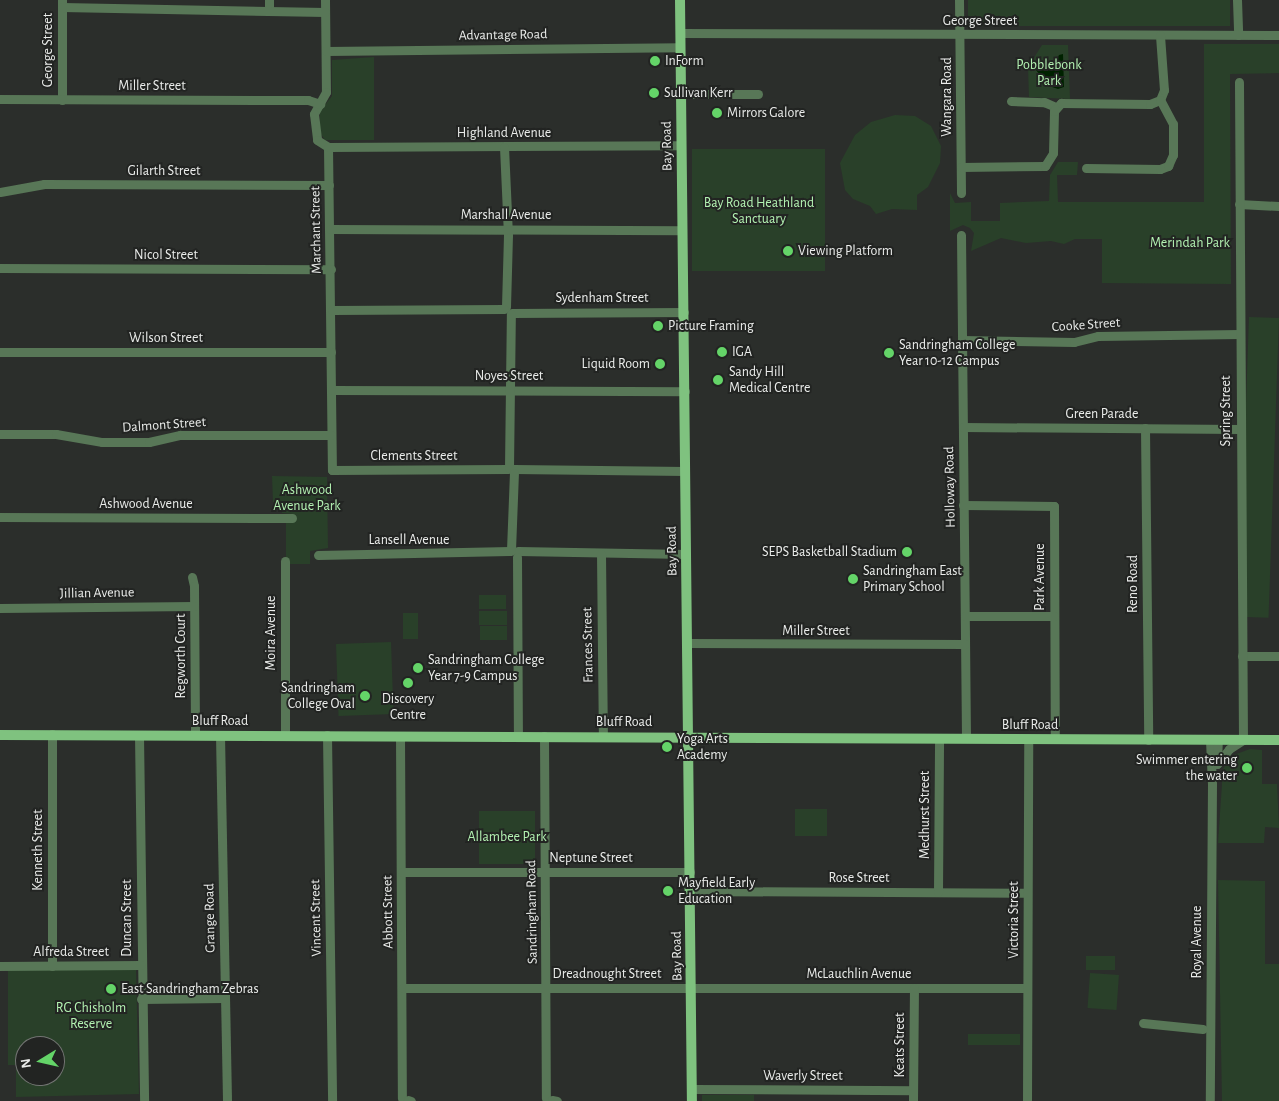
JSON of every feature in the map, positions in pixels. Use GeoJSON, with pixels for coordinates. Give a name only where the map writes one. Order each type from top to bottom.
{"type":"FeatureCollection","features":[{"type":"Feature","properties":{"kind":"main road","name":"Bay Road"},"geometry":{"type":"LineString","coordinates":[[680,0],[682,230],[686,391],[685,471],[692,1101]]}},
{"type":"Feature","properties":{"kind":"main road","name":"Bluff Road"},"geometry":{"type":"LineString","coordinates":[[0,735],[688,736],[1279,740]]}},
{"type":"Feature","properties":{"kind":"street"},"geometry":{"type":"LineString","coordinates":[[269,0],[269,11]]}},
{"type":"Feature","properties":{"kind":"street"},"geometry":{"type":"LineString","coordinates":[[325,0],[326,92],[318,107],[316,137],[322,146],[328,147]]}},
{"type":"Feature","properties":{"kind":"street","name":"Wangara Road"},"geometry":{"type":"LineString","coordinates":[[960,0],[960,193]]}},
{"type":"Feature","properties":{"kind":"street"},"geometry":{"type":"LineString","coordinates":[[1238,0],[1238,35]]}},
{"type":"Feature","properties":{"kind":"street"},"geometry":{"type":"LineString","coordinates":[[62,4],[326,12]]}},
{"type":"Feature","properties":{"kind":"street","name":"George Street"},"geometry":{"type":"LineString","coordinates":[[62,4],[62,100]]}},
{"type":"Feature","properties":{"kind":"street","name":"George Street"},"geometry":{"type":"LineString","coordinates":[[680,33],[1279,35]]}},
{"type":"Feature","properties":{"kind":"street"},"geometry":{"type":"LineString","coordinates":[[1011,101],[1044,102],[1056,107],[1066,102],[1150,104],[1160,100],[1164,90],[1160,35]]}},
{"type":"Feature","properties":{"kind":"street","name":"Advantage Road"},"geometry":{"type":"LineString","coordinates":[[326,51],[680,47]]}},
{"type":"Feature","properties":{"kind":"street","name":"Spring Street"},"geometry":{"type":"LineString","coordinates":[[1239,82],[1243,740]]}},
{"type":"Feature","properties":{"kind":"street"},"geometry":{"type":"LineString","coordinates":[[680,94],[758,94]]}},
{"type":"Feature","properties":{"kind":"street","name":"Miller Street"},"geometry":{"type":"LineString","coordinates":[[0,99],[303,100],[318,107]]}},
{"type":"Feature","properties":{"kind":"street"},"geometry":{"type":"LineString","coordinates":[[1086,168],[1160,169],[1168,166],[1173,155],[1173,124],[1160,100]]}},
{"type":"Feature","properties":{"kind":"street"},"geometry":{"type":"LineString","coordinates":[[960,167],[1045,166],[1053,154],[1056,107]]}},
{"type":"Feature","properties":{"kind":"street","name":"Highland Avenue"},"geometry":{"type":"LineString","coordinates":[[328,147],[681,145]]}},
{"type":"Feature","properties":{"kind":"street"},"geometry":{"type":"LineString","coordinates":[[504,146],[518,736]]}},
{"type":"Feature","properties":{"kind":"street","name":"Marchant Street"},"geometry":{"type":"LineString","coordinates":[[328,147],[332,310],[332,470]]}},
{"type":"Feature","properties":{"kind":"street","name":"Gilarth Street"},"geometry":{"type":"LineString","coordinates":[[0,192],[44,184],[329,185]]}},
{"type":"Feature","properties":{"kind":"street"},"geometry":{"type":"LineString","coordinates":[[1239,206],[1279,206]]}},
{"type":"Feature","properties":{"kind":"street","name":"Marshall Avenue"},"geometry":{"type":"LineString","coordinates":[[330,229],[682,230]]}},
{"type":"Feature","properties":{"kind":"street","name":"Holloway Road"},"geometry":{"type":"LineString","coordinates":[[961,235],[966,738]]}},
{"type":"Feature","properties":{"kind":"street","name":"Nicol Street"},"geometry":{"type":"LineString","coordinates":[[0,268],[331,270]]}},
{"type":"Feature","properties":{"kind":"street","name":"Sydenham Street"},"geometry":{"type":"LineString","coordinates":[[332,310],[684,312]]}},
{"type":"Feature","properties":{"kind":"street","name":"Cooke Street"},"geometry":{"type":"LineString","coordinates":[[962,342],[1074,342],[1098,336],[1240,336]]}},
{"type":"Feature","properties":{"kind":"street","name":"Wilson Street"},"geometry":{"type":"LineString","coordinates":[[0,352],[332,352]]}},
{"type":"Feature","properties":{"kind":"street","name":"Noyes Street"},"geometry":{"type":"LineString","coordinates":[[332,390],[686,391]]}},
{"type":"Feature","properties":{"kind":"street","name":"Green Parade"},"geometry":{"type":"LineString","coordinates":[[963,427],[1240,429]]}},
{"type":"Feature","properties":{"kind":"street","name":"Reno Road"},"geometry":{"type":"LineString","coordinates":[[1145,428],[1148,740]]}},
{"type":"Feature","properties":{"kind":"street","name":"Dalmont Street"},"geometry":{"type":"LineString","coordinates":[[0,434],[56,434],[102,442],[149,442],[180,435],[332,435]]}},
{"type":"Feature","properties":{"kind":"street","name":"Clements Street"},"geometry":{"type":"LineString","coordinates":[[332,470],[685,471]]}},
{"type":"Feature","properties":{"kind":"street","name":"Park Avenue"},"geometry":{"type":"LineString","coordinates":[[963,505],[1054,506],[1055,739]]}},
{"type":"Feature","properties":{"kind":"street","name":"Ashwood Avenue"},"geometry":{"type":"LineString","coordinates":[[0,517],[292,518]]}},
{"type":"Feature","properties":{"kind":"street","name":"Frances Street"},"geometry":{"type":"LineString","coordinates":[[600,554],[603,736]]}},
{"type":"Feature","properties":{"kind":"street","name":"Lansell Avenue"},"geometry":{"type":"LineString","coordinates":[[318,555],[686,554]]}},
{"type":"Feature","properties":{"kind":"street","name":"Moira Avenue"},"geometry":{"type":"LineString","coordinates":[[285,561],[285,735]]}},
{"type":"Feature","properties":{"kind":"street","name":"Regworth Court"},"geometry":{"type":"LineString","coordinates":[[192,577],[195,735]]}},
{"type":"Feature","properties":{"kind":"street","name":"Jillian Avenue"},"geometry":{"type":"LineString","coordinates":[[0,608],[194,606]]}},
{"type":"Feature","properties":{"kind":"street"},"geometry":{"type":"LineString","coordinates":[[965,616],[1054,616]]}},
{"type":"Feature","properties":{"kind":"street","name":"Miller Street"},"geometry":{"type":"LineString","coordinates":[[687,643],[964,646]]}},
{"type":"Feature","properties":{"kind":"street"},"geometry":{"type":"LineString","coordinates":[[1242,656],[1279,656]]}},
{"type":"Feature","properties":{"kind":"street","name":"Kenneth Street"},"geometry":{"type":"LineString","coordinates":[[52,734],[52,966]]}},
{"type":"Feature","properties":{"kind":"street","name":"Duncan Street"},"geometry":{"type":"LineString","coordinates":[[139,735],[141,999],[144,1101]]}},
{"type":"Feature","properties":{"kind":"street","name":"Grange Road"},"geometry":{"type":"LineString","coordinates":[[220,735],[227,1101]]}},
{"type":"Feature","properties":{"kind":"street","name":"Vincent Street"},"geometry":{"type":"LineString","coordinates":[[327,735],[332,1101]]}},
{"type":"Feature","properties":{"kind":"street","name":"Abbott Street"},"geometry":{"type":"LineString","coordinates":[[400,736],[404,1099]]}},
{"type":"Feature","properties":{"kind":"street","name":"Sandringham Road"},"geometry":{"type":"LineString","coordinates":[[544,736],[548,1100]]}},
{"type":"Feature","properties":{"kind":"street","name":"Medhurst Street"},"geometry":{"type":"LineString","coordinates":[[938,892],[939,738]]}},
{"type":"Feature","properties":{"kind":"street","name":"Victoria Street"},"geometry":{"type":"LineString","coordinates":[[1027,1101],[1028,739]]}},
{"type":"Feature","properties":{"kind":"street","name":"Royal Avenue"},"geometry":{"type":"LineString","coordinates":[[1212,784],[1217,764],[1214,740]]}},
{"type":"Feature","properties":{"kind":"street","name":"Royal Avenue"},"geometry":{"type":"LineString","coordinates":[[1210,1101],[1212,784],[1214,740]]}},
{"type":"Feature","properties":{"kind":"street"},"geometry":{"type":"LineString","coordinates":[[1217,764],[1229,749],[1243,740]]}},
{"type":"Feature","properties":{"kind":"street","name":"Neptune Street"},"geometry":{"type":"LineString","coordinates":[[402,872],[690,872]]}},
{"type":"Feature","properties":{"kind":"street","name":"Rose Street"},"geometry":{"type":"LineString","coordinates":[[690,891],[1027,893]]}},
{"type":"Feature","properties":{"kind":"street","name":"Alfreda Street"},"geometry":{"type":"LineString","coordinates":[[0,966],[141,965]]}},
{"type":"Feature","properties":{"kind":"street","name":"Dreadnought Street"},"geometry":{"type":"LineString","coordinates":[[403,988],[691,987]]}},
{"type":"Feature","properties":{"kind":"street","name":"McLauchlin Avenue"},"geometry":{"type":"LineString","coordinates":[[691,987],[1027,988]]}},
{"type":"Feature","properties":{"kind":"street","name":"Keats Street"},"geometry":{"type":"LineString","coordinates":[[913,1101],[914,988]]}},
{"type":"Feature","properties":{"kind":"street"},"geometry":{"type":"LineString","coordinates":[[141,999],[225,998]]}},
{"type":"Feature","properties":{"kind":"street"},"geometry":{"type":"LineString","coordinates":[[1143,1023],[1203,1029]]}},
{"type":"Feature","properties":{"kind":"street","name":"Waverly Street"},"geometry":{"type":"LineString","coordinates":[[692,1089],[914,1090]]}},
{"type":"Feature","properties":{"kind":"green space"},"geometry":{"type":"Polygon","coordinates":[[[968,0],[1230,0],[1230,26],[968,26],[968,0]]]}},
{"type":"Feature","properties":{"kind":"green space","name":"Merindah Park"},"geometry":{"type":"Polygon","coordinates":[[[1204,44],[1279,44],[1279,73],[1230,74],[1231,284],[1102,283],[1102,239],[1075,239],[1064,244],[1051,241],[1026,243],[1001,238],[971,251],[974,233],[970,228],[963,225],[950,231],[950,193],[955,203],[971,202],[971,221],[1000,221],[1000,203],[1049,201],[1050,175],[1058,162],[1078,162],[1077,175],[1057,175],[1058,202],[1204,202],[1204,44]]]}},
{"type":"Feature","properties":{"kind":"green space","name":"Pobblebonk Park"},"geometry":{"type":"Polygon","coordinates":[[[1042,45],[1068,45],[1070,99],[1029,97],[1028,67],[1042,45]]]}},
{"type":"Feature","properties":{"kind":"green space"},"geometry":{"type":"Polygon","coordinates":[[[374,57],[374,140],[325,140],[320,133],[320,111],[332,96],[332,60],[374,57]]]}},
{"type":"Feature","properties":{"kind":"green space"},"geometry":{"type":"Polygon","coordinates":[[[895,115],[915,116],[931,126],[941,146],[940,163],[928,187],[917,195],[917,210],[892,209],[876,214],[870,206],[853,199],[845,190],[840,163],[855,135],[871,122],[895,115]]]}},
{"type":"Feature","properties":{"kind":"green space","name":"Bay Road Heathland Sanctuary"},"geometry":{"type":"Polygon","coordinates":[[[692,149],[825,149],[825,271],[692,271],[692,149]]]}},
{"type":"Feature","properties":{"kind":"green space"},"geometry":{"type":"Polygon","coordinates":[[[1249,317],[1279,318],[1269,618],[1239,617],[1249,317]]]}},
{"type":"Feature","properties":{"kind":"green space","name":"Ashwood Avenue Park"},"geometry":{"type":"Polygon","coordinates":[[[272,476],[327,477],[328,548],[310,551],[310,564],[286,564],[286,523],[293,522],[293,514],[282,513],[280,503],[273,502],[272,476]]]}},
{"type":"Feature","properties":{"kind":"green space"},"geometry":{"type":"Polygon","coordinates":[[[479,595],[506,595],[506,609],[479,609],[479,595]]]}},
{"type":"Feature","properties":{"kind":"green space"},"geometry":{"type":"Polygon","coordinates":[[[479,611],[507,611],[507,625],[479,625],[479,611]]]}},
{"type":"Feature","properties":{"kind":"green space"},"geometry":{"type":"Polygon","coordinates":[[[403,613],[418,613],[418,639],[403,639],[403,613]]]}},
{"type":"Feature","properties":{"kind":"green space"},"geometry":{"type":"Polygon","coordinates":[[[480,626],[507,626],[507,640],[480,640],[480,626]]]}},
{"type":"Feature","properties":{"kind":"green space","name":"Sandringham College Oval"},"geometry":{"type":"Polygon","coordinates":[[[391,642],[394,714],[339,716],[336,644],[391,642]]]}},
{"type":"Feature","properties":{"kind":"green space"},"geometry":{"type":"Polygon","coordinates":[[[1250,749],[1262,750],[1262,784],[1277,784],[1279,828],[1265,827],[1264,843],[1218,843],[1223,769],[1231,756],[1250,749]]]}},
{"type":"Feature","properties":{"kind":"green space"},"geometry":{"type":"Polygon","coordinates":[[[795,809],[827,809],[827,836],[795,836],[795,809]]]}},
{"type":"Feature","properties":{"kind":"green space","name":"Allambee Park"},"geometry":{"type":"Polygon","coordinates":[[[479,811],[535,811],[535,864],[479,864],[479,811]]]}},
{"type":"Feature","properties":{"kind":"green space"},"geometry":{"type":"Polygon","coordinates":[[[1218,880],[1265,881],[1265,964],[1279,964],[1279,1101],[1222,1101],[1218,880]]]}},
{"type":"Feature","properties":{"kind":"green space"},"geometry":{"type":"Polygon","coordinates":[[[1086,956],[1115,956],[1115,970],[1086,970],[1086,956]]]}},
{"type":"Feature","properties":{"kind":"green space","name":"RG Chisholm Reserve"},"geometry":{"type":"Polygon","coordinates":[[[8,969],[136,969],[139,1094],[16,1097],[16,1086],[65,1086],[65,1036],[15,1036],[15,1065],[8,1065],[8,969]]]}},
{"type":"Feature","properties":{"kind":"green space"},"geometry":{"type":"Polygon","coordinates":[[[1090,973],[1119,975],[1116,1010],[1088,1008],[1090,973]]]}},
{"type":"Feature","properties":{"kind":"green space"},"geometry":{"type":"Polygon","coordinates":[[[968,1034],[1020,1034],[1020,1045],[968,1045],[968,1034]]]}},
{"type":"Feature","properties":{"kind":"green space"},"geometry":{"type":"Polygon","coordinates":[[[702,1095],[754,1095],[754,1101],[702,1101],[702,1095]]]}},
{"type":"Feature","properties":{"kind":"shaded area"},"geometry":{"type":"Polygon","coordinates":[[[1063,54],[1064,87],[1058,89],[1049,86],[1036,70],[1051,70],[1059,55],[1063,54]]]}},
{"type":"Feature","properties":{"kind":"place","name":"InForm"},"geometry":{"type":"Point","coordinates":[655,61]}},
{"type":"Feature","properties":{"kind":"place","name":"Sullivan Kerr"},"geometry":{"type":"Point","coordinates":[654,93]}},
{"type":"Feature","properties":{"kind":"place","name":"Mirrors Galore"},"geometry":{"type":"Point","coordinates":[717,113]}},
{"type":"Feature","properties":{"kind":"place","name":"Viewing Platform"},"geometry":{"type":"Point","coordinates":[788,251]}},
{"type":"Feature","properties":{"kind":"place","name":"Picture Framing"},"geometry":{"type":"Point","coordinates":[658,326]}},
{"type":"Feature","properties":{"kind":"place","name":"IGA"},"geometry":{"type":"Point","coordinates":[722,352]}},
{"type":"Feature","properties":{"kind":"place","name":"Sandringham College Year 10-12 Campus"},"geometry":{"type":"Point","coordinates":[889,353]}},
{"type":"Feature","properties":{"kind":"place","name":"Liquid Room"},"geometry":{"type":"Point","coordinates":[660,364]}},
{"type":"Feature","properties":{"kind":"place","name":"Sandy Hill Medical Centre"},"geometry":{"type":"Point","coordinates":[718,380]}},
{"type":"Feature","properties":{"kind":"place","name":"SEPS Basketball Stadium"},"geometry":{"type":"Point","coordinates":[907,552]}},
{"type":"Feature","properties":{"kind":"place","name":"Sandringham East Primary School"},"geometry":{"type":"Point","coordinates":[853,579]}},
{"type":"Feature","properties":{"kind":"place","name":"Sandringham College Year 7-9 Campus"},"geometry":{"type":"Point","coordinates":[418,668]}},
{"type":"Feature","properties":{"kind":"place","name":"Discovery Centre"},"geometry":{"type":"Point","coordinates":[408,683]}},
{"type":"Feature","properties":{"kind":"place","name":"Sandringham College Oval"},"geometry":{"type":"Point","coordinates":[365,696]}},
{"type":"Feature","properties":{"kind":"place","name":"Yoga Arts Academy"},"geometry":{"type":"Point","coordinates":[667,747]}},
{"type":"Feature","properties":{"kind":"place","name":"Swimmer entering the water"},"geometry":{"type":"Point","coordinates":[1247,768]}},
{"type":"Feature","properties":{"kind":"place","name":"Mayfield Early Education"},"geometry":{"type":"Point","coordinates":[668,891]}},
{"type":"Feature","properties":{"kind":"place","name":"East Sandringham Zebras"},"geometry":{"type":"Point","coordinates":[111,989]}}]}
